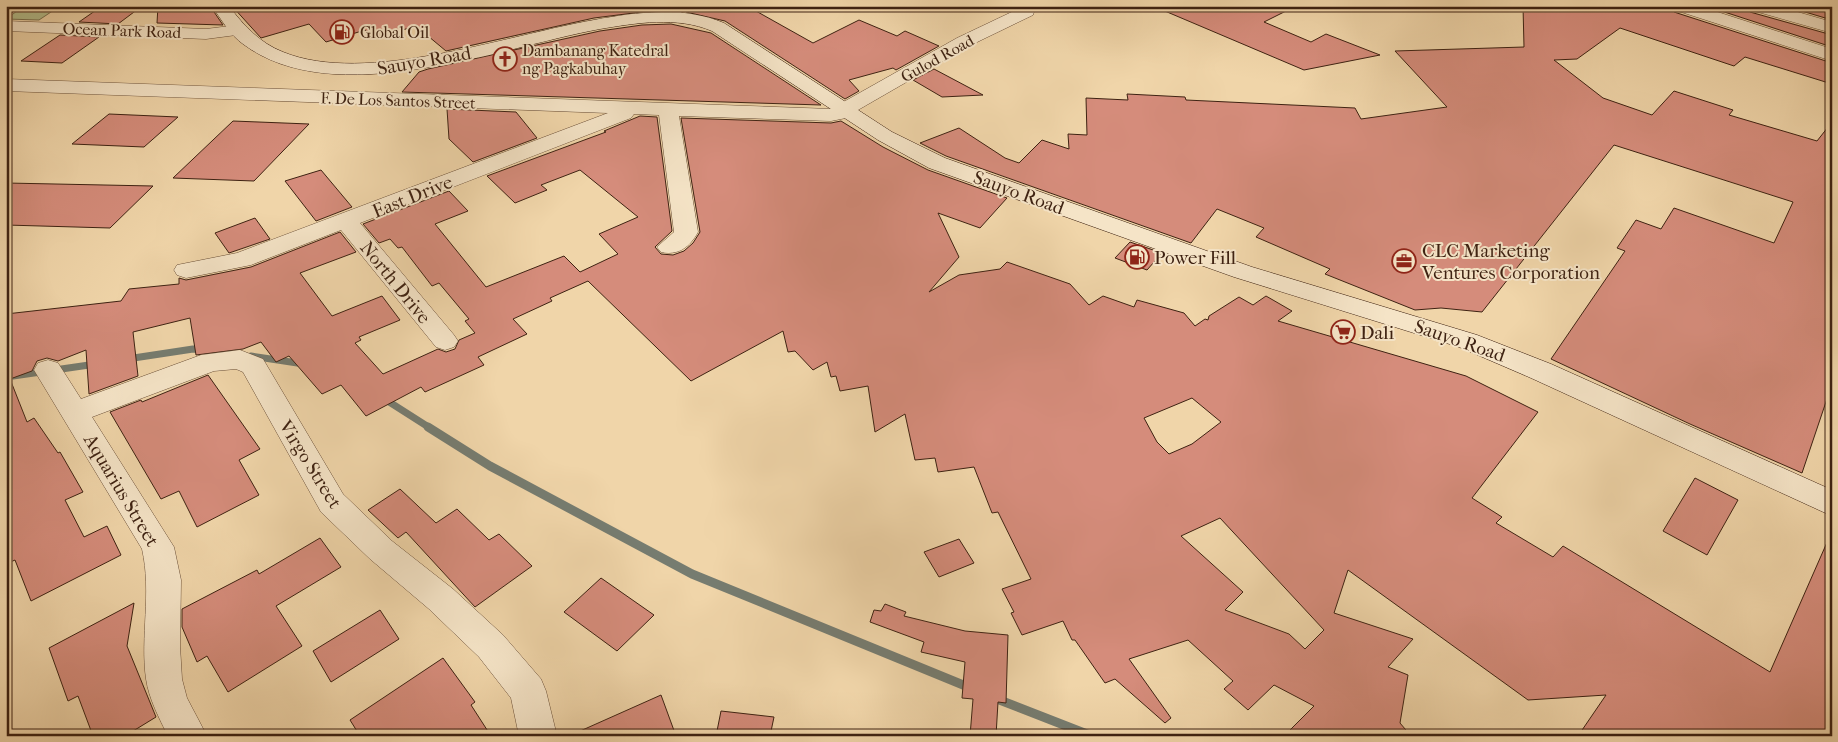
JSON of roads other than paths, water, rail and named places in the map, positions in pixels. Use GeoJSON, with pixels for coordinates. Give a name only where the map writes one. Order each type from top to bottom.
{"type":"FeatureCollection","features":[{"type":"Feature","properties":{"kind":"street","name":"Sauyo Road"},"geometry":{"type":"LineString","coordinates":[[220,6],[238,30],[262,48],[301,64],[344,70],[406,66],[670,10],[709,23],[910,150],[937,163],[1243,272],[1436,330],[1497,352],[1832,504]]}},
{"type":"Feature","properties":{"kind":"street","name":"Gulod Road"},"geometry":{"type":"LineString","coordinates":[[841,107],[974,36],[1022,14],[1027,11],[1027,6]]}},
{"type":"Feature","properties":{"kind":"street"},"geometry":{"type":"LineString","coordinates":[[1682,6],[1832,55]]}},
{"type":"Feature","properties":{"kind":"street"},"geometry":{"type":"LineString","coordinates":[[1757,6],[1832,28]]}},
{"type":"Feature","properties":{"kind":"street","name":"Ocean Park Road"},"geometry":{"type":"LineString","coordinates":[[6,26],[206,34],[238,30]]}},
{"type":"Feature","properties":{"kind":"street","name":"F. De Los Santos Street"},"geometry":{"type":"LineString","coordinates":[[6,85],[634,110],[789,112],[831,115],[841,107]]}},
{"type":"Feature","properties":{"kind":"street","name":"East Drive"},"geometry":{"type":"LineString","coordinates":[[186,270],[242,260],[346,222],[634,110]]}},
{"type":"Feature","properties":{"kind":"street"},"geometry":{"type":"LineString","coordinates":[[668,110],[686,232],[682,240],[669,247]]}},
{"type":"Feature","properties":{"kind":"street","name":"North Drive"},"geometry":{"type":"LineString","coordinates":[[346,222],[445,342]]}},
{"type":"Feature","properties":{"kind":"street","name":"Virgo Street"},"geometry":{"type":"LineString","coordinates":[[76,412],[211,362],[240,359],[253,366],[299,450],[332,503],[380,550],[441,599],[491,646],[528,691],[538,736]]}},
{"type":"Feature","properties":{"kind":"street","name":"Aquarius Street"},"geometry":{"type":"LineString","coordinates":[[48,370],[76,412],[158,548],[164,566],[163,678],[168,699],[188,736]]}},
{"type":"Feature","properties":{"kind":"waterway"},"geometry":{"type":"LineString","coordinates":[[127,359],[193,349],[229,354]]}},
{"type":"Feature","properties":{"kind":"waterway"},"geometry":{"type":"LineString","coordinates":[[251,356],[304,364]]}},
{"type":"Feature","properties":{"kind":"waterway"},"geometry":{"type":"LineString","coordinates":[[13,376],[96,364]]}},
{"type":"Feature","properties":{"kind":"waterway"},"geometry":{"type":"LineString","coordinates":[[383,398],[430,428]]}},
{"type":"Feature","properties":{"kind":"waterway"},"geometry":{"type":"LineString","coordinates":[[428,427],[490,466],[692,574],[973,689]]}},
{"type":"Feature","properties":{"kind":"waterway"},"geometry":{"type":"LineString","coordinates":[[997,699],[1092,736]]}},
{"type":"Feature","properties":{"kind":"place","name":"Global Oil"},"geometry":{"type":"Point","coordinates":[342,32]}},
{"type":"Feature","properties":{"kind":"place","name":"Dambanang Katedral ng Pagkabuhay"},"geometry":{"type":"Point","coordinates":[505,59]}},
{"type":"Feature","properties":{"kind":"place","name":"Power Fill"},"geometry":{"type":"Point","coordinates":[1137,257]}},
{"type":"Feature","properties":{"kind":"place","name":"CLC Marketing Ventures Corporation"},"geometry":{"type":"Point","coordinates":[1404,261]}},
{"type":"Feature","properties":{"kind":"place","name":"Dali"},"geometry":{"type":"Point","coordinates":[1343,332]}}]}
